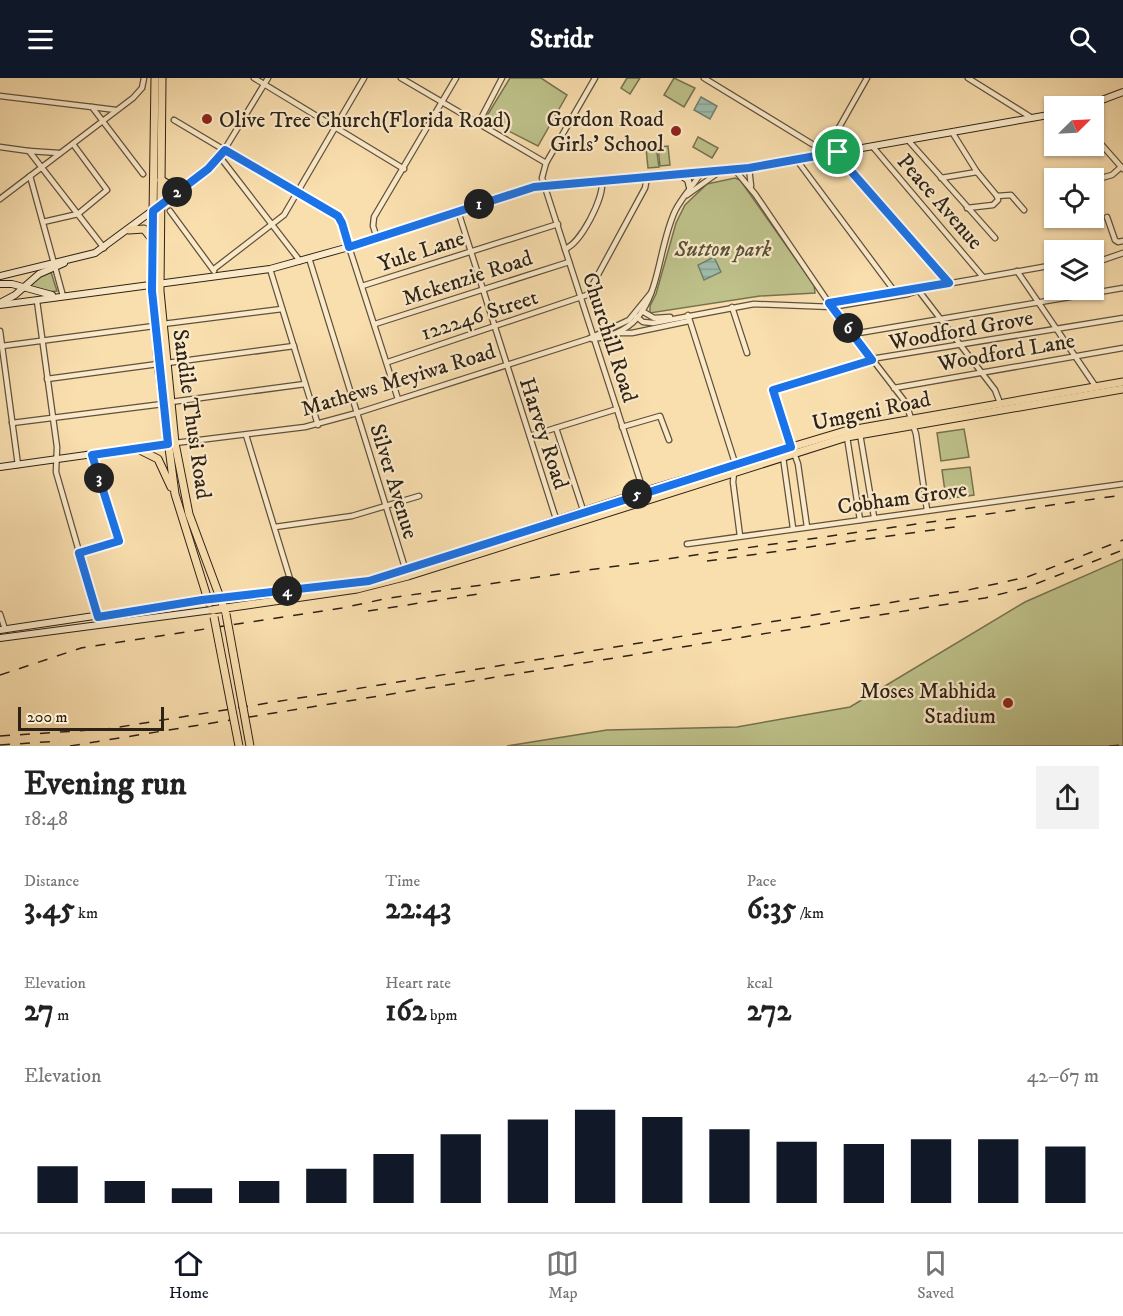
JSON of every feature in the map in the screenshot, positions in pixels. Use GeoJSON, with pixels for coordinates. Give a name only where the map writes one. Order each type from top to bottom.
{"type":"FeatureCollection","features":[{"type":"Feature","properties":{"kind":"main road","name":"Sandile Thusi Road"},"geometry":{"type":"LineString","coordinates":[[155,78],[152,283],[158,364],[167,403]]}},
{"type":"Feature","properties":{"kind":"main road","name":"Sandile Thusi Road"},"geometry":{"type":"LineString","coordinates":[[162,78],[160,282],[175,494],[213,613],[239,746]]}},
{"type":"Feature","properties":{"kind":"main road"},"geometry":{"type":"LineString","coordinates":[[161,180],[173,187],[183,188]]}},
{"type":"Feature","properties":{"kind":"main road"},"geometry":{"type":"LineString","coordinates":[[129,230],[144,229],[152,239]]}},
{"type":"Feature","properties":{"kind":"main road","name":"Umgeni Road"},"geometry":{"type":"LineString","coordinates":[[914,422],[1000,403],[1123,382]]}},
{"type":"Feature","properties":{"kind":"main road","name":"Umgeni Road"},"geometry":{"type":"LineString","coordinates":[[208,599],[357,589],[645,495],[846,434],[1123,389]]}},
{"type":"Feature","properties":{"kind":"main road","name":"Sandile Thusi Road"},"geometry":{"type":"LineString","coordinates":[[171,443],[189,514],[225,611],[250,746]]}},
{"type":"Feature","properties":{"kind":"main road"},"geometry":{"type":"LineString","coordinates":[[138,449],[158,459],[175,494]]}},
{"type":"Feature","properties":{"kind":"main road","name":"Umgeni Road"},"geometry":{"type":"LineString","coordinates":[[213,613],[295,594]]}},
{"type":"Feature","properties":{"kind":"street"},"geometry":{"type":"LineString","coordinates":[[0,200],[139,93],[144,78]]}},
{"type":"Feature","properties":{"kind":"street"},"geometry":{"type":"LineString","coordinates":[[254,78],[404,169]]}},
{"type":"Feature","properties":{"kind":"street"},"geometry":{"type":"LineString","coordinates":[[0,276],[55,265],[104,248],[129,230],[220,157],[268,78]]}},
{"type":"Feature","properties":{"kind":"street"},"geometry":{"type":"LineString","coordinates":[[214,272],[284,215],[364,78]]}},
{"type":"Feature","properties":{"kind":"street"},"geometry":{"type":"LineString","coordinates":[[401,78],[546,163]]}},
{"type":"Feature","properties":{"kind":"street"},"geometry":{"type":"LineString","coordinates":[[376,237],[373,226],[374,217],[456,78]]}},
{"type":"Feature","properties":{"kind":"street"},"geometry":{"type":"LineString","coordinates":[[478,123],[502,78]]}},
{"type":"Feature","properties":{"kind":"street"},"geometry":{"type":"LineString","coordinates":[[544,186],[542,174],[546,163],[595,78]]}},
{"type":"Feature","properties":{"kind":"street"},"geometry":{"type":"LineString","coordinates":[[704,78],[812,144]]}},
{"type":"Feature","properties":{"kind":"street"},"geometry":{"type":"LineString","coordinates":[[867,78],[832,140],[835,152],[949,283]]}},
{"type":"Feature","properties":{"kind":"street"},"geometry":{"type":"LineString","coordinates":[[968,78],[1032,118]]}},
{"type":"Feature","properties":{"kind":"street"},"geometry":{"type":"LineString","coordinates":[[1104,99],[1123,92]]}},
{"type":"Feature","properties":{"kind":"street"},"geometry":{"type":"LineString","coordinates":[[0,96],[117,111]]}},
{"type":"Feature","properties":{"kind":"street"},"geometry":{"type":"LineString","coordinates":[[92,107],[143,174]]}},
{"type":"Feature","properties":{"kind":"street"},"geometry":{"type":"LineString","coordinates":[[0,304],[37,301],[214,272],[270,268],[349,247],[458,211],[544,186],[735,170],[1044,116]]}},
{"type":"Feature","properties":{"kind":"street"},"geometry":{"type":"LineString","coordinates":[[174,120],[338,216],[388,362],[398,399]]}},
{"type":"Feature","properties":{"kind":"street"},"geometry":{"type":"LineString","coordinates":[[952,132],[977,172],[998,196]]}},
{"type":"Feature","properties":{"kind":"street"},"geometry":{"type":"LineString","coordinates":[[908,140],[995,238]]}},
{"type":"Feature","properties":{"kind":"street"},"geometry":{"type":"LineString","coordinates":[[43,222],[78,214],[107,190],[72,144]]}},
{"type":"Feature","properties":{"kind":"street"},"geometry":{"type":"LineString","coordinates":[[0,147],[60,153]]}},
{"type":"Feature","properties":{"kind":"street","name":"Peace Avenue"},"geometry":{"type":"LineString","coordinates":[[873,147],[983,277]]}},
{"type":"Feature","properties":{"kind":"street"},"geometry":{"type":"LineString","coordinates":[[1104,147],[1122,168],[1112,176],[1104,178]]}},
{"type":"Feature","properties":{"kind":"street"},"geometry":{"type":"LineString","coordinates":[[29,151],[104,248]]}},
{"type":"Feature","properties":{"kind":"street"},"geometry":{"type":"LineString","coordinates":[[220,157],[300,261]]}},
{"type":"Feature","properties":{"kind":"street"},"geometry":{"type":"LineString","coordinates":[[796,159],[895,292]]}},
{"type":"Feature","properties":{"kind":"street"},"geometry":{"type":"LineString","coordinates":[[749,168],[748,179],[755,194]]}},
{"type":"Feature","properties":{"kind":"street"},"geometry":{"type":"LineString","coordinates":[[735,170],[755,194],[831,305],[894,387],[914,422],[927,510]]}},
{"type":"Feature","properties":{"kind":"street"},"geometry":{"type":"LineString","coordinates":[[683,199],[721,171]]}},
{"type":"Feature","properties":{"kind":"street"},"geometry":{"type":"LineString","coordinates":[[636,317],[642,311],[651,293],[670,227],[683,199],[701,172]]}},
{"type":"Feature","properties":{"kind":"street"},"geometry":{"type":"LineString","coordinates":[[941,177],[977,172]]}},
{"type":"Feature","properties":{"kind":"street"},"geometry":{"type":"LineString","coordinates":[[679,174],[688,180],[690,188]]}},
{"type":"Feature","properties":{"kind":"street"},"geometry":{"type":"LineString","coordinates":[[30,176],[55,265],[61,296]]}},
{"type":"Feature","properties":{"kind":"street"},"geometry":{"type":"LineString","coordinates":[[581,298],[591,292],[645,188],[647,178]]}},
{"type":"Feature","properties":{"kind":"street"},"geometry":{"type":"LineString","coordinates":[[565,249],[578,241],[602,195],[602,181]]}},
{"type":"Feature","properties":{"kind":"street","name":"Churchill Road"},"geometry":{"type":"LineString","coordinates":[[544,186],[645,495]]}},
{"type":"Feature","properties":{"kind":"street"},"geometry":{"type":"LineString","coordinates":[[998,196],[1011,195],[1024,210]]}},
{"type":"Feature","properties":{"kind":"street"},"geometry":{"type":"LineString","coordinates":[[967,208],[993,205],[998,200],[998,196]]}},
{"type":"Feature","properties":{"kind":"street"},"geometry":{"type":"LineString","coordinates":[[170,210],[214,272]]}},
{"type":"Feature","properties":{"kind":"street","name":"Harvey Road"},"geometry":{"type":"LineString","coordinates":[[458,211],[558,524]]}},
{"type":"Feature","properties":{"kind":"street"},"geometry":{"type":"LineString","coordinates":[[1107,217],[1115,240],[1123,241]]}},
{"type":"Feature","properties":{"kind":"street","name":"Yule Lane"},"geometry":{"type":"LineString","coordinates":[[362,286],[558,224]]}},
{"type":"Feature","properties":{"kind":"street"},"geometry":{"type":"LineString","coordinates":[[1104,260],[1123,253]]}},
{"type":"Feature","properties":{"kind":"street","name":"Silver Avenue"},"geometry":{"type":"LineString","coordinates":[[309,258],[407,573]]}},
{"type":"Feature","properties":{"kind":"street","name":"Mckenzie Road"},"geometry":{"type":"LineString","coordinates":[[375,324],[569,262]]}},
{"type":"Feature","properties":{"kind":"street"},"geometry":{"type":"LineString","coordinates":[[0,304],[39,274],[55,265]]}},
{"type":"Feature","properties":{"kind":"street"},"geometry":{"type":"LineString","coordinates":[[831,305],[1044,267]]}},
{"type":"Feature","properties":{"kind":"street"},"geometry":{"type":"LineString","coordinates":[[270,268],[318,424]]}},
{"type":"Feature","properties":{"kind":"street"},"geometry":{"type":"LineString","coordinates":[[1017,271],[1096,387]]}},
{"type":"Feature","properties":{"kind":"street"},"geometry":{"type":"LineString","coordinates":[[0,284],[61,296]]}},
{"type":"Feature","properties":{"kind":"street"},"geometry":{"type":"LineString","coordinates":[[853,334],[1123,288]]}},
{"type":"Feature","properties":{"kind":"street"},"geometry":{"type":"LineString","coordinates":[[831,305],[895,292],[920,290]]}},
{"type":"Feature","properties":{"kind":"street"},"geometry":{"type":"LineString","coordinates":[[920,290],[997,394],[1000,403]]}},
{"type":"Feature","properties":{"kind":"street","name":"122246 Street"},"geometry":{"type":"LineString","coordinates":[[388,362],[581,298]]}},
{"type":"Feature","properties":{"kind":"street"},"geometry":{"type":"LineString","coordinates":[[37,301],[53,418],[56,472],[99,620]]}},
{"type":"Feature","properties":{"kind":"street","name":"Mathews Meyiwa Road"},"geometry":{"type":"LineString","coordinates":[[592,338],[636,317],[653,323],[754,304],[824,307],[831,305]]}},
{"type":"Feature","properties":{"kind":"street"},"geometry":{"type":"LineString","coordinates":[[732,307],[747,353]]}},
{"type":"Feature","properties":{"kind":"street"},"geometry":{"type":"LineString","coordinates":[[163,324],[282,309]]}},
{"type":"Feature","properties":{"kind":"street","name":"Mathews Meyiwa Road"},"geometry":{"type":"LineString","coordinates":[[642,311],[654,318],[672,318]]}},
{"type":"Feature","properties":{"kind":"street"},"geometry":{"type":"LineString","coordinates":[[688,315],[735,467],[733,482],[740,536]]}},
{"type":"Feature","properties":{"kind":"street","name":"Mathews Meyiwa Road"},"geometry":{"type":"LineString","coordinates":[[0,467],[318,424],[592,338],[616,333],[636,317]]}},
{"type":"Feature","properties":{"kind":"street","name":"Woodford Grove"},"geometry":{"type":"LineString","coordinates":[[793,450],[773,390],[872,360],[1123,318]]}},
{"type":"Feature","properties":{"kind":"street"},"geometry":{"type":"LineString","coordinates":[[616,333],[632,333],[689,321]]}},
{"type":"Feature","properties":{"kind":"street"},"geometry":{"type":"LineString","coordinates":[[2,346],[154,326]]}},
{"type":"Feature","properties":{"kind":"street"},"geometry":{"type":"LineString","coordinates":[[0,331],[18,465]]}},
{"type":"Feature","properties":{"kind":"street"},"geometry":{"type":"LineString","coordinates":[[167,363],[294,346]]}},
{"type":"Feature","properties":{"kind":"street","name":"Woodford Lane"},"geometry":{"type":"LineString","coordinates":[[894,387],[1123,348]]}},
{"type":"Feature","properties":{"kind":"street"},"geometry":{"type":"LineString","coordinates":[[47,379],[158,364]]}},
{"type":"Feature","properties":{"kind":"street"},"geometry":{"type":"LineString","coordinates":[[12,423],[305,384]]}},
{"type":"Feature","properties":{"kind":"street"},"geometry":{"type":"LineString","coordinates":[[530,436],[617,409]]}},
{"type":"Feature","properties":{"kind":"street"},"geometry":{"type":"LineString","coordinates":[[622,427],[660,416],[669,440]]}},
{"type":"Feature","properties":{"kind":"street"},"geometry":{"type":"LineString","coordinates":[[556,428],[584,516]]}},
{"type":"Feature","properties":{"kind":"street"},"geometry":{"type":"LineString","coordinates":[[860,431],[874,518]]}},
{"type":"Feature","properties":{"kind":"street"},"geometry":{"type":"LineString","coordinates":[[846,434],[860,520]]}},
{"type":"Feature","properties":{"kind":"street"},"geometry":{"type":"LineString","coordinates":[[246,435],[295,594]]}},
{"type":"Feature","properties":{"kind":"street"},"geometry":{"type":"LineString","coordinates":[[793,450],[807,527]]}},
{"type":"Feature","properties":{"kind":"street"},"geometry":{"type":"LineString","coordinates":[[782,454],[793,528]]}},
{"type":"Feature","properties":{"kind":"street"},"geometry":{"type":"LineString","coordinates":[[79,553],[119,541],[92,455]]}},
{"type":"Feature","properties":{"kind":"street"},"geometry":{"type":"LineString","coordinates":[[854,480],[867,478]]}},
{"type":"Feature","properties":{"kind":"street","name":"Cobham Grove"},"geometry":{"type":"LineString","coordinates":[[687,544],[1123,483]]}},
{"type":"Feature","properties":{"kind":"street"},"geometry":{"type":"LineString","coordinates":[[788,493],[801,491]]}},
{"type":"Feature","properties":{"kind":"street"},"geometry":{"type":"LineString","coordinates":[[275,527],[352,516],[419,496]]}},
{"type":"Feature","properties":{"kind":"street","name":"Umgeni Road"},"geometry":{"type":"LineString","coordinates":[[0,638],[208,599]]}},
{"type":"Feature","properties":{"kind":"street","name":"Umgeni Road"},"geometry":{"type":"LineString","coordinates":[[2,630],[99,620],[213,613]]}},
{"type":"Feature","properties":{"kind":"street"},"geometry":{"type":"LineString","coordinates":[[0,614],[2,630]]}},
{"type":"Feature","properties":{"kind":"green space"},"geometry":{"type":"Polygon","coordinates":[[[510,78],[541,78],[567,95],[538,146],[485,119],[510,78]]]}},
{"type":"Feature","properties":{"kind":"green space"},"geometry":{"type":"Polygon","coordinates":[[[627,78],[640,78],[630,94],[621,88],[627,78]]]}},
{"type":"Feature","properties":{"kind":"green space"},"geometry":{"type":"Polygon","coordinates":[[[674,78],[695,88],[684,107],[664,95],[674,78]]]}},
{"type":"Feature","properties":{"kind":"green space"},"geometry":{"type":"Polygon","coordinates":[[[698,137],[718,148],[712,158],[693,147],[698,137]]]}},
{"type":"Feature","properties":{"kind":"green space"},"geometry":{"type":"Polygon","coordinates":[[[656,146],[659,167],[648,168],[646,148],[656,146]]]}},
{"type":"Feature","properties":{"kind":"green space"},"geometry":{"type":"Polygon","coordinates":[[[668,146],[670,165],[660,166],[658,147],[668,146]]]}},
{"type":"Feature","properties":{"kind":"green space","name":"Sutton park"},"geometry":{"type":"Polygon","coordinates":[[[735,178],[740,180],[814,285],[815,293],[760,296],[650,313],[650,306],[656,294],[676,223],[685,205],[707,184],[735,178]]]}},
{"type":"Feature","properties":{"kind":"green space"},"geometry":{"type":"Polygon","coordinates":[[[51,272],[57,291],[47,292],[28,287],[41,276],[51,272]]]}},
{"type":"Feature","properties":{"kind":"green space"},"geometry":{"type":"Polygon","coordinates":[[[964,429],[969,457],[941,461],[937,433],[964,429]]]}},
{"type":"Feature","properties":{"kind":"green space"},"geometry":{"type":"Polygon","coordinates":[[[970,467],[974,495],[946,499],[942,470],[970,467]]]}},
{"type":"Feature","properties":{"kind":"green space"},"geometry":{"type":"Polygon","coordinates":[[[1123,559],[1123,746],[507,746],[607,730],[737,727],[850,707],[1025,602],[1123,559]]]}},
{"type":"Feature","properties":{"kind":"shaded area"},"geometry":{"type":"Polygon","coordinates":[[[701,97],[717,106],[710,119],[694,110],[701,97]]]}},
{"type":"Feature","properties":{"kind":"shaded area"},"geometry":{"type":"Polygon","coordinates":[[[714,257],[721,272],[704,280],[698,265],[714,257]]]}},
{"type":"Feature","properties":{"kind":"railway"},"geometry":{"type":"LineString","coordinates":[[0,675],[81,648],[342,608],[389,598],[1123,495]]}},
{"type":"Feature","properties":{"kind":"railway"},"geometry":{"type":"LineString","coordinates":[[707,561],[962,526]]}},
{"type":"Feature","properties":{"kind":"railway"},"geometry":{"type":"LineString","coordinates":[[0,736],[107,729],[968,590],[1027,577],[1123,540]]}},
{"type":"Feature","properties":{"kind":"railway"},"geometry":{"type":"LineString","coordinates":[[70,746],[985,598],[1025,588],[1123,550]]}},
{"type":"Feature","properties":{"kind":"railway"},"geometry":{"type":"LineString","coordinates":[[368,611],[478,594]]}},
{"type":"Feature","properties":{"kind":"railway"},"geometry":{"type":"LineString","coordinates":[[0,745],[60,741]]}},
{"type":"Feature","properties":{"kind":"railway"},"geometry":{"type":"LineString","coordinates":[[1109,746],[1123,745]]}},
{"type":"Feature","properties":{"kind":"place","name":"Olive Tree Church(Florida Road)"},"geometry":{"type":"Point","coordinates":[207,119]}},
{"type":"Feature","properties":{"kind":"place","name":"Gordon Road Girls' School"},"geometry":{"type":"Point","coordinates":[676,131]}},
{"type":"Feature","properties":{"kind":"place","name":"Moses Mabhida Stadium"},"geometry":{"type":"Point","coordinates":[1008,703]}},
{"type":"Feature","properties":{"kind":"route"},"geometry":{"type":"LineString","coordinates":[[225,150],[338,216],[349,247],[534,187],[749,168],[838,152],[843,162],[949,283],[924,289],[917,288],[829,303],[872,360],[865,360],[773,390],[791,447],[649,490],[369,581],[202,600],[98,617],[79,553],[119,541],[92,455],[168,444],[152,291],[153,211],[208,169],[225,150]]}}]}
